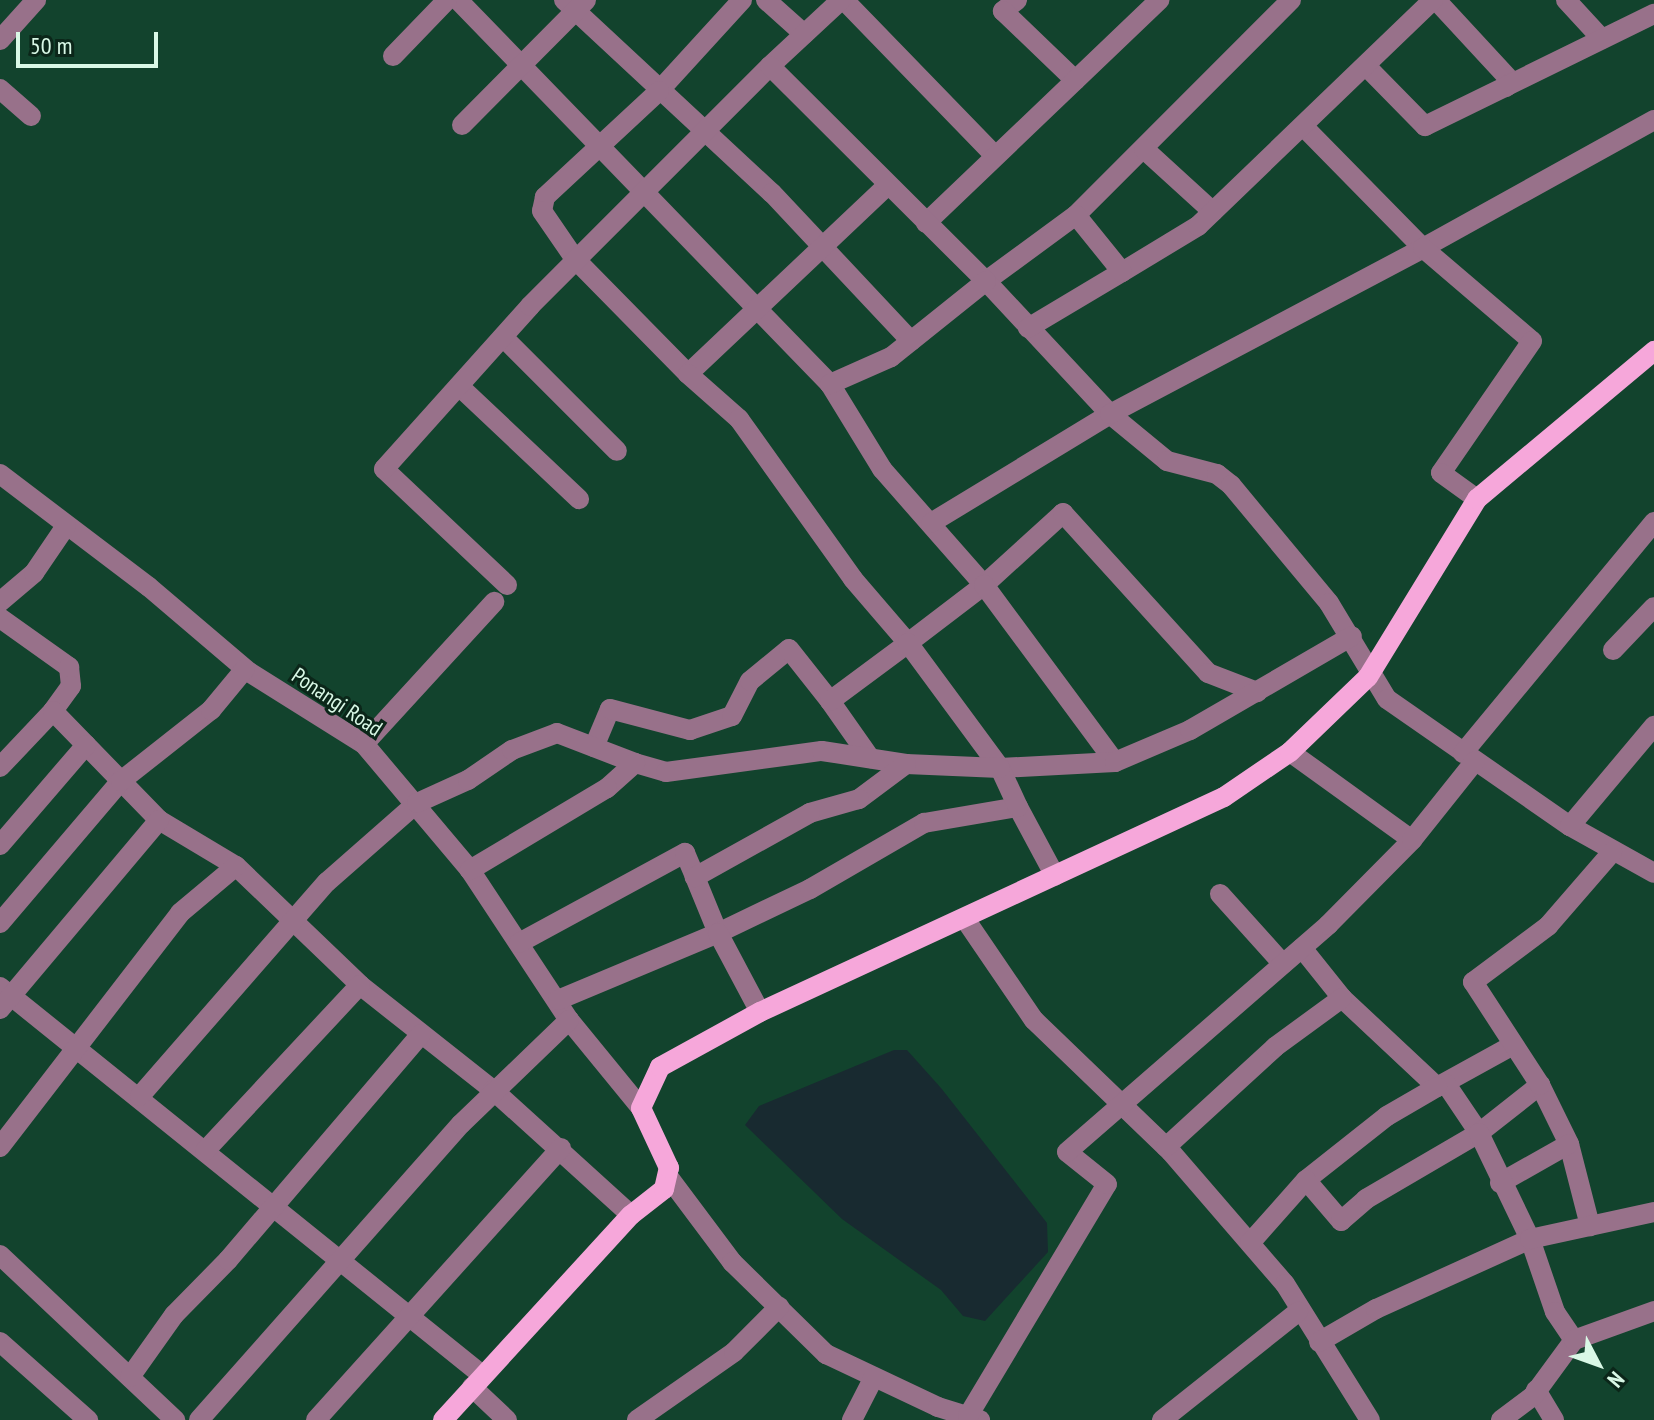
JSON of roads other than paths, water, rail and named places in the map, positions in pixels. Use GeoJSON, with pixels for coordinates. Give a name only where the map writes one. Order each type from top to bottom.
{"type":"FeatureCollection","features":[{"type":"Feature","properties":{"kind":"main road"},"geometry":{"type":"LineString","coordinates":[[443,1420],[631,1215],[670,1179],[641,1108],[660,1067],[760,1012],[1224,797],[1290,752],[1368,677],[1477,499],[1654,351]]}},
{"type":"Feature","properties":{"kind":"street"},"geometry":{"type":"LineString","coordinates":[[0,40],[36,0]]}},
{"type":"Feature","properties":{"kind":"street"},"geometry":{"type":"LineString","coordinates":[[393,56],[447,0]]}},
{"type":"Feature","properties":{"kind":"street"},"geometry":{"type":"LineString","coordinates":[[458,0],[601,148],[640,193],[830,384],[882,469],[984,585],[1115,762]]}},
{"type":"Feature","properties":{"kind":"street"},"geometry":{"type":"LineString","coordinates":[[742,0],[659,91],[542,204],[575,259],[688,374],[739,419],[853,579],[908,643],[1000,768],[1055,876]]}},
{"type":"Feature","properties":{"kind":"street"},"geometry":{"type":"LineString","coordinates":[[766,0],[804,34]]}},
{"type":"Feature","properties":{"kind":"street"},"geometry":{"type":"LineString","coordinates":[[507,585],[384,469],[575,259],[804,34],[843,0],[995,156]]}},
{"type":"Feature","properties":{"kind":"street"},"geometry":{"type":"LineString","coordinates":[[926,223],[1159,0]]}},
{"type":"Feature","properties":{"kind":"street"},"geometry":{"type":"LineString","coordinates":[[830,384],[891,357],[986,281],[1076,215],[1291,0]]}},
{"type":"Feature","properties":{"kind":"street"},"geometry":{"type":"LineString","coordinates":[[1028,328],[1122,272],[1213,212],[1435,0],[1512,82],[1506,87]]}},
{"type":"Feature","properties":{"kind":"street"},"geometry":{"type":"LineString","coordinates":[[1566,0],[1602,39]]}},
{"type":"Feature","properties":{"kind":"street"},"geometry":{"type":"LineString","coordinates":[[462,125],[575,4],[703,134],[825,246],[911,341]]}},
{"type":"Feature","properties":{"kind":"street"},"geometry":{"type":"LineString","coordinates":[[1004,4],[1075,80]]}},
{"type":"Feature","properties":{"kind":"street"},"geometry":{"type":"LineString","coordinates":[[1367,67],[1425,126],[1654,14]]}},
{"type":"Feature","properties":{"kind":"street"},"geometry":{"type":"LineString","coordinates":[[770,66],[986,281],[1110,414],[1167,461],[1217,474],[1231,485],[1352,636],[1368,677],[1409,718],[1570,826],[1654,873]]}},
{"type":"Feature","properties":{"kind":"street"},"geometry":{"type":"LineString","coordinates":[[0,89],[31,116]]}},
{"type":"Feature","properties":{"kind":"street"},"geometry":{"type":"LineString","coordinates":[[931,523],[1110,414],[1423,248],[1654,120]]}},
{"type":"Feature","properties":{"kind":"street"},"geometry":{"type":"LineString","coordinates":[[1303,126],[1423,248],[1532,341],[1441,473],[1477,499]]}},
{"type":"Feature","properties":{"kind":"street"},"geometry":{"type":"LineString","coordinates":[[1144,149],[1213,212]]}},
{"type":"Feature","properties":{"kind":"street"},"geometry":{"type":"LineString","coordinates":[[688,374],[754,308],[888,185]]}},
{"type":"Feature","properties":{"kind":"street"},"geometry":{"type":"LineString","coordinates":[[1076,215],[1122,272]]}},
{"type":"Feature","properties":{"kind":"street"},"geometry":{"type":"LineString","coordinates":[[503,337],[617,451]]}},
{"type":"Feature","properties":{"kind":"street"},"geometry":{"type":"LineString","coordinates":[[459,386],[579,499]]}},
{"type":"Feature","properties":{"kind":"street","name":"Ponangi Road"},"geometry":{"type":"LineString","coordinates":[[0,474],[245,669],[364,744],[417,803],[470,870],[569,1020],[641,1108]]}},
{"type":"Feature","properties":{"kind":"street"},"geometry":{"type":"LineString","coordinates":[[830,701],[984,585],[1063,513],[1208,673],[1257,692]]}},
{"type":"Feature","properties":{"kind":"street"},"geometry":{"type":"LineString","coordinates":[[670,1179],[732,1262],[826,1354],[974,1418],[1107,1184],[1067,1152],[1302,948],[1412,840],[1469,757],[1654,522]]}},
{"type":"Feature","properties":{"kind":"street"},"geometry":{"type":"LineString","coordinates":[[0,602],[34,573],[66,526]]}},
{"type":"Feature","properties":{"kind":"street"},"geometry":{"type":"LineString","coordinates":[[364,744],[494,602]]}},
{"type":"Feature","properties":{"kind":"street"},"geometry":{"type":"LineString","coordinates":[[1613,650],[1654,607]]}},
{"type":"Feature","properties":{"kind":"street"},"geometry":{"type":"LineString","coordinates":[[0,618],[69,667],[71,686],[53,711],[0,767]]}},
{"type":"Feature","properties":{"kind":"street"},"geometry":{"type":"LineString","coordinates":[[140,1096],[295,918],[369,841],[417,803],[468,780],[512,750],[557,733],[666,772],[822,751],[906,764],[1000,768],[1115,762],[1190,730],[1352,636]]}},
{"type":"Feature","properties":{"kind":"street"},"geometry":{"type":"LineString","coordinates":[[594,747],[610,709],[690,730],[732,716],[750,681],[789,649],[870,758]]}},
{"type":"Feature","properties":{"kind":"street"},"geometry":{"type":"LineString","coordinates":[[0,923],[121,781],[211,710],[245,669]]}},
{"type":"Feature","properties":{"kind":"street"},"geometry":{"type":"LineString","coordinates":[[53,711],[159,820],[236,866],[295,918],[360,985],[493,1090],[561,1148],[631,1215]]}},
{"type":"Feature","properties":{"kind":"street"},"geometry":{"type":"LineString","coordinates":[[1570,826],[1654,726]]}},
{"type":"Feature","properties":{"kind":"street"},"geometry":{"type":"LineString","coordinates":[[0,845],[86,745]]}},
{"type":"Feature","properties":{"kind":"street"},"geometry":{"type":"LineString","coordinates":[[1290,752],[1412,840]]}},
{"type":"Feature","properties":{"kind":"street"},"geometry":{"type":"LineString","coordinates":[[470,870],[607,788],[635,763]]}},
{"type":"Feature","properties":{"kind":"street"},"geometry":{"type":"LineString","coordinates":[[695,877],[810,813],[859,799],[906,764]]}},
{"type":"Feature","properties":{"kind":"street"},"geometry":{"type":"LineString","coordinates":[[558,1000],[718,933],[810,889],[924,823],[1018,807]]}},
{"type":"Feature","properties":{"kind":"street"},"geometry":{"type":"LineString","coordinates":[[159,820],[4,997],[76,1046],[140,1096],[339,1260],[477,1381],[507,1420]]}},
{"type":"Feature","properties":{"kind":"street"},"geometry":{"type":"LineString","coordinates":[[1590,1226],[1569,1144],[1540,1085],[1473,982],[1548,926],[1612,852]]}},
{"type":"Feature","properties":{"kind":"street"},"geometry":{"type":"LineString","coordinates":[[519,943],[685,853],[718,933],[760,1012]]}},
{"type":"Feature","properties":{"kind":"street"},"geometry":{"type":"LineString","coordinates":[[0,1147],[180,913],[236,866]]}},
{"type":"Feature","properties":{"kind":"street"},"geometry":{"type":"LineString","coordinates":[[1220,894],[1283,964]]}},
{"type":"Feature","properties":{"kind":"street"},"geometry":{"type":"LineString","coordinates":[[965,919],[1034,1020],[1166,1147],[1285,1284],[1298,1312],[1370,1420]]}},
{"type":"Feature","properties":{"kind":"street"},"geometry":{"type":"LineString","coordinates":[[1302,948],[1342,998],[1442,1086],[1479,1133],[1500,1183],[1530,1239],[1555,1312],[1574,1340]]}},
{"type":"Feature","properties":{"kind":"street"},"geometry":{"type":"LineString","coordinates":[[205,1151],[360,985]]}},
{"type":"Feature","properties":{"kind":"street"},"geometry":{"type":"LineString","coordinates":[[1166,1147],[1275,1047],[1342,998]]}},
{"type":"Feature","properties":{"kind":"street"},"geometry":{"type":"LineString","coordinates":[[199,1420],[493,1090],[569,1020]]}},
{"type":"Feature","properties":{"kind":"street"},"geometry":{"type":"LineString","coordinates":[[130,1377],[174,1315],[274,1207],[421,1034]]}},
{"type":"Feature","properties":{"kind":"street"},"geometry":{"type":"LineString","coordinates":[[1250,1243],[1306,1180],[1387,1116],[1513,1045]]}},
{"type":"Feature","properties":{"kind":"street"},"geometry":{"type":"LineString","coordinates":[[1306,1180],[1341,1221],[1366,1199],[1479,1133],[1540,1085]]}},
{"type":"Feature","properties":{"kind":"street"},"geometry":{"type":"LineString","coordinates":[[1500,1183],[1569,1144]]}},
{"type":"Feature","properties":{"kind":"street"},"geometry":{"type":"LineString","coordinates":[[316,1420],[405,1316],[561,1148]]}},
{"type":"Feature","properties":{"kind":"street"},"geometry":{"type":"LineString","coordinates":[[1319,1342],[1376,1309],[1530,1239],[1654,1212]]}},
{"type":"Feature","properties":{"kind":"street"},"geometry":{"type":"LineString","coordinates":[[0,1255],[175,1420]]}},
{"type":"Feature","properties":{"kind":"street"},"geometry":{"type":"LineString","coordinates":[[637,1420],[734,1352],[779,1307]]}},
{"type":"Feature","properties":{"kind":"street"},"geometry":{"type":"LineString","coordinates":[[1501,1420],[1536,1390],[1574,1340],[1654,1311]]}},
{"type":"Feature","properties":{"kind":"street"},"geometry":{"type":"LineString","coordinates":[[1162,1420],[1298,1312]]}},
{"type":"Feature","properties":{"kind":"street"},"geometry":{"type":"LineString","coordinates":[[0,1342],[88,1420]]}},
{"type":"Feature","properties":{"kind":"street"},"geometry":{"type":"LineString","coordinates":[[852,1420],[874,1377]]}},
{"type":"Feature","properties":{"kind":"street"},"geometry":{"type":"LineString","coordinates":[[1536,1390],[1554,1420]]}},
{"type":"Feature","properties":{"kind":"water"},"geometry":{"type":"Polygon","coordinates":[[[894,1050],[907,1050],[941,1088],[1047,1223],[1048,1252],[985,1321],[963,1316],[941,1290],[842,1219],[745,1125],[759,1106],[894,1050]]]}}]}
